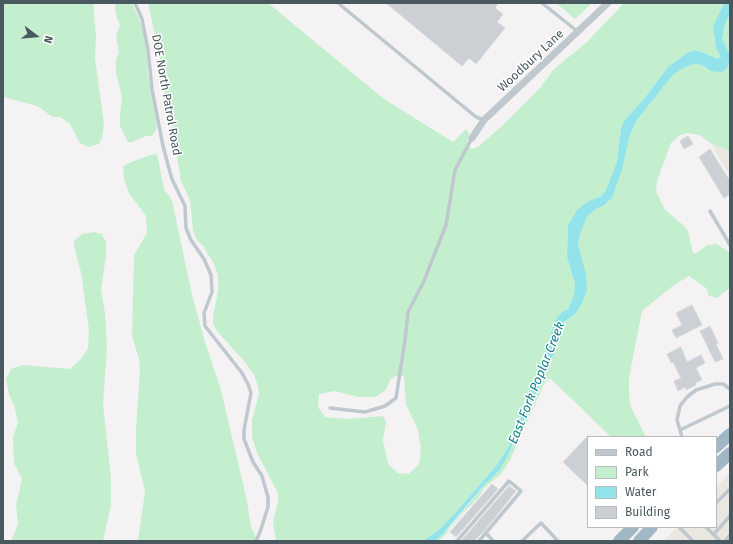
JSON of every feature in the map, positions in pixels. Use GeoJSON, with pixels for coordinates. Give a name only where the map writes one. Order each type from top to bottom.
{"type":"FeatureCollection","features":[{"type":"Feature","properties":{"kind":"highway"},"geometry":{"type":"LineString","coordinates":[[717,446],[730,434]]}},
{"type":"Feature","properties":{"kind":"highway"},"geometry":{"type":"LineString","coordinates":[[717,465],[730,453]]}},
{"type":"Feature","properties":{"kind":"highway"},"geometry":{"type":"LineString","coordinates":[[619,541],[632,528]]}},
{"type":"Feature","properties":{"kind":"highway"},"geometry":{"type":"LineString","coordinates":[[638,541],[651,528]]}},
{"type":"Feature","properties":{"kind":"street","name":"Woodbury Lane"},"geometry":{"type":"LineString","coordinates":[[472,138],[484,120],[608,3]]}},
{"type":"Feature","properties":{"kind":"lane","name":"DOE North Patrol Road"},"geometry":{"type":"LineString","coordinates":[[135,3],[142,19],[148,50],[152,89],[168,165],[172,179],[185,206],[186,228],[190,240],[204,259],[211,275],[212,292],[204,313],[205,326],[242,372],[251,393],[244,430],[244,439],[253,462],[262,476],[268,497],[268,507],[256,541]]}},
{"type":"Feature","properties":{"kind":"lane"},"geometry":{"type":"LineString","coordinates":[[338,3],[476,117],[484,120]]}},
{"type":"Feature","properties":{"kind":"lane"},"geometry":{"type":"LineString","coordinates":[[542,3],[578,32]]}},
{"type":"Feature","properties":{"kind":"lane"},"geometry":{"type":"LineString","coordinates":[[330,408],[366,412],[385,406],[394,401],[396,398],[408,312],[424,281],[446,225],[455,170],[472,138]]}},
{"type":"Feature","properties":{"kind":"lane"},"geometry":{"type":"LineString","coordinates":[[710,211],[730,244]]}},
{"type":"Feature","properties":{"kind":"lane"},"geometry":{"type":"LineString","coordinates":[[682,436],[677,420],[680,406],[687,397],[696,390],[715,384],[723,384],[730,389]]}},
{"type":"Feature","properties":{"kind":"lane"},"geometry":{"type":"LineString","coordinates":[[680,430],[730,406]]}},
{"type":"Feature","properties":{"kind":"lane"},"geometry":{"type":"LineString","coordinates":[[457,541],[509,481],[521,491],[479,541]]}},
{"type":"Feature","properties":{"kind":"lane"},"geometry":{"type":"LineString","coordinates":[[717,502],[729,490],[730,491]]}},
{"type":"Feature","properties":{"kind":"lane"},"geometry":{"type":"LineString","coordinates":[[714,534],[730,516]]}},
{"type":"Feature","properties":{"kind":"lane"},"geometry":{"type":"LineString","coordinates":[[522,541],[541,523],[558,541]]}},
{"type":"Feature","properties":{"kind":"lane"},"geometry":{"type":"LineString","coordinates":[[680,528],[693,541]]}},
{"type":"Feature","properties":{"kind":"lane"},"geometry":{"type":"LineString","coordinates":[[707,528],[720,541]]}},
{"type":"Feature","properties":{"kind":"lane"},"geometry":{"type":"LineString","coordinates":[[486,533],[493,541]]}},
{"type":"Feature","properties":{"kind":"lane"},"geometry":{"type":"LineString","coordinates":[[724,541],[730,535]]}},
{"type":"Feature","properties":{"kind":"shaded area"},"geometry":{"type":"Polygon","coordinates":[[[712,144],[730,151],[730,176],[716,153],[712,144]]]}},
{"type":"Feature","properties":{"kind":"shaded area"},"geometry":{"type":"Polygon","coordinates":[[[730,473],[730,541],[664,541],[676,528],[717,528],[717,486],[730,473]]]}},
{"type":"Feature","properties":{"kind":"green space"},"geometry":{"type":"Polygon","coordinates":[[[3,3],[93,3],[96,36],[95,58],[104,125],[99,144],[88,147],[80,143],[70,124],[60,117],[53,117],[37,106],[3,97],[3,3]]]}},
{"type":"Feature","properties":{"kind":"green space"},"geometry":{"type":"Polygon","coordinates":[[[116,3],[132,3],[141,24],[146,46],[148,75],[157,124],[156,131],[151,136],[146,136],[132,142],[128,142],[120,126],[122,97],[116,72],[116,59],[119,53],[116,36],[120,25],[115,8],[116,3]]]}},
{"type":"Feature","properties":{"kind":"green space"},"geometry":{"type":"Polygon","coordinates":[[[148,3],[268,3],[384,99],[453,142],[465,130],[468,131],[469,135],[467,144],[472,149],[478,147],[504,124],[540,88],[554,69],[587,42],[624,3],[724,3],[714,37],[716,48],[721,57],[717,59],[695,50],[687,53],[668,67],[621,129],[617,161],[606,190],[601,196],[589,201],[568,226],[567,257],[575,284],[574,295],[568,309],[562,312],[554,322],[545,354],[509,446],[496,466],[455,513],[440,529],[423,541],[276,541],[273,522],[278,493],[257,453],[252,437],[252,420],[259,394],[258,386],[254,375],[245,362],[216,330],[213,323],[218,291],[218,275],[214,264],[203,246],[197,240],[193,231],[190,200],[181,181],[172,125],[163,86],[161,64],[148,3]],[[395,376],[390,380],[386,390],[375,397],[358,397],[335,391],[319,394],[318,407],[325,417],[348,419],[383,416],[386,422],[383,440],[388,464],[398,473],[409,474],[419,464],[421,449],[418,430],[406,404],[404,376],[395,376]]]}},
{"type":"Feature","properties":{"kind":"green space"},"geometry":{"type":"Polygon","coordinates":[[[556,3],[592,3],[575,19],[556,3]]]}},
{"type":"Feature","properties":{"kind":"green space"},"geometry":{"type":"Polygon","coordinates":[[[730,14],[730,151],[712,144],[699,135],[687,133],[680,135],[671,143],[657,181],[656,191],[665,210],[688,231],[693,253],[697,253],[707,245],[717,244],[729,252],[730,288],[717,298],[709,296],[706,288],[689,276],[674,285],[642,311],[629,378],[629,391],[630,405],[646,436],[610,436],[550,378],[544,384],[510,460],[501,474],[484,488],[479,497],[463,513],[445,535],[439,541],[435,541],[449,529],[485,484],[499,471],[515,441],[555,352],[563,323],[576,313],[581,258],[578,245],[580,234],[588,215],[598,208],[606,205],[612,198],[622,170],[630,135],[637,120],[672,76],[683,68],[694,64],[702,65],[711,71],[729,53],[722,39],[725,24],[730,14]]]}},
{"type":"Feature","properties":{"kind":"green space"},"geometry":{"type":"Polygon","coordinates":[[[157,154],[164,189],[172,200],[192,295],[206,345],[221,390],[247,501],[251,527],[258,541],[138,541],[145,491],[136,454],[140,370],[139,359],[132,336],[134,255],[147,233],[146,216],[129,193],[124,179],[123,166],[150,155],[157,154]]]}},
{"type":"Feature","properties":{"kind":"green space"},"geometry":{"type":"Polygon","coordinates":[[[94,232],[102,234],[106,242],[106,256],[101,290],[105,313],[107,348],[103,404],[111,478],[111,505],[103,541],[11,541],[18,524],[16,505],[22,479],[14,463],[13,437],[18,423],[6,379],[11,369],[23,365],[70,369],[82,358],[88,348],[89,330],[81,272],[75,251],[74,241],[82,234],[94,232]]]}},
{"type":"Feature","properties":{"kind":"water","name":"East Fork Poplar Creek"},"geometry":{"type":"Polygon","coordinates":[[[724,3],[730,3],[730,14],[725,24],[722,39],[729,53],[730,61],[726,69],[721,72],[711,71],[702,65],[694,64],[683,68],[672,76],[637,120],[630,135],[622,170],[612,198],[605,205],[588,215],[580,234],[578,245],[586,274],[587,290],[582,303],[576,313],[563,323],[555,352],[507,457],[499,471],[485,484],[443,534],[435,541],[423,541],[440,529],[455,513],[496,466],[509,446],[545,354],[554,322],[562,312],[568,309],[574,295],[575,284],[567,257],[568,226],[577,210],[589,201],[601,196],[606,190],[617,161],[621,129],[624,121],[643,100],[668,67],[687,53],[695,50],[717,59],[721,57],[716,48],[713,27],[724,3]]]}},
{"type":"Feature","properties":{"kind":"building"},"geometry":{"type":"Polygon","coordinates":[[[386,3],[498,3],[495,8],[503,14],[497,22],[505,28],[476,64],[469,58],[462,66],[386,3]]]}},
{"type":"Feature","properties":{"kind":"building"},"geometry":{"type":"Polygon","coordinates":[[[688,136],[693,144],[684,149],[680,141],[688,136]]]}},
{"type":"Feature","properties":{"kind":"building"},"geometry":{"type":"Polygon","coordinates":[[[710,149],[730,181],[730,194],[724,198],[699,157],[710,149]]]}},
{"type":"Feature","properties":{"kind":"building"},"geometry":{"type":"Polygon","coordinates":[[[692,305],[702,325],[676,338],[672,330],[682,325],[676,313],[692,305]]]}},
{"type":"Feature","properties":{"kind":"building"},"geometry":{"type":"Polygon","coordinates":[[[710,326],[718,343],[716,344],[723,359],[715,362],[700,331],[710,326]]]}},
{"type":"Feature","properties":{"kind":"building"},"geometry":{"type":"Polygon","coordinates":[[[681,347],[687,362],[701,355],[705,363],[696,368],[702,380],[686,390],[685,387],[678,391],[674,381],[681,378],[667,354],[681,347]]]}},
{"type":"Feature","properties":{"kind":"building"},"geometry":{"type":"Polygon","coordinates":[[[587,437],[587,485],[563,462],[587,437]]]}},
{"type":"Feature","properties":{"kind":"building"},"geometry":{"type":"Polygon","coordinates":[[[492,484],[498,489],[456,537],[450,532],[492,484]]]}},
{"type":"Feature","properties":{"kind":"building"},"geometry":{"type":"Polygon","coordinates":[[[509,486],[516,491],[484,531],[474,541],[461,541],[509,486]]]}}]}
